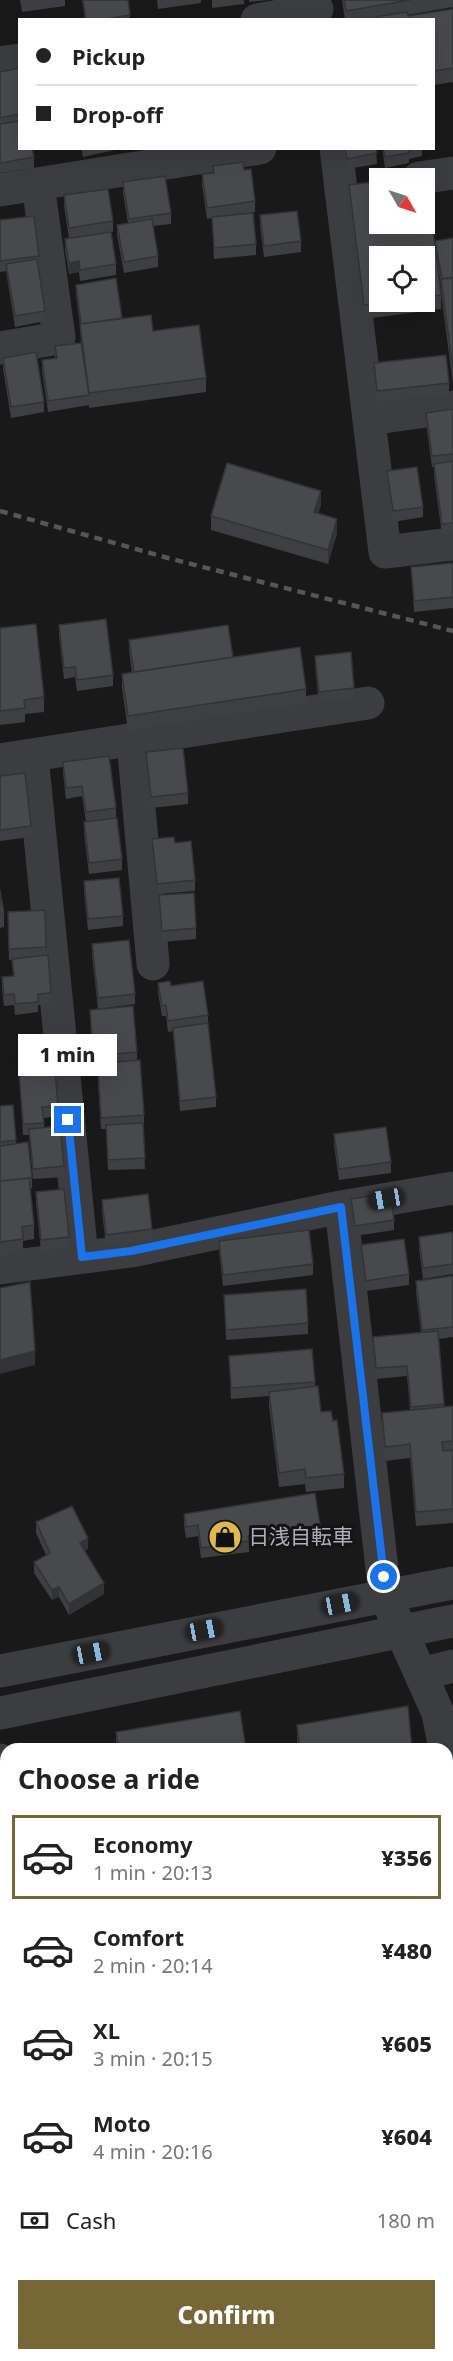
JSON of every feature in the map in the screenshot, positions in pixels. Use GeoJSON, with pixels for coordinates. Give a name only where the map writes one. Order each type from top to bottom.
{"type":"FeatureCollection","features":[{"type":"Feature","properties":{"kind":"street"},"geometry":{"type":"LineString","coordinates":[[269,18],[317,10]]}},
{"type":"Feature","properties":{"kind":"street"},"geometry":{"type":"LineString","coordinates":[[0,63],[18,60]]}},
{"type":"Feature","properties":{"kind":"street"},"geometry":{"type":"LineString","coordinates":[[0,189],[248,150]]}},
{"type":"Feature","properties":{"kind":"street"},"geometry":{"type":"LineString","coordinates":[[337,150],[356,188],[369,419],[385,552],[453,544]]}},
{"type":"Feature","properties":{"kind":"street"},"geometry":{"type":"LineString","coordinates":[[435,176],[453,173]]}},
{"type":"Feature","properties":{"kind":"street"},"geometry":{"type":"LineString","coordinates":[[0,348],[59,338],[38,184]]}},
{"type":"Feature","properties":{"kind":"street"},"geometry":{"type":"LineString","coordinates":[[369,419],[453,407]]}},
{"type":"Feature","properties":{"kind":"street"},"geometry":{"type":"LineString","coordinates":[[0,760],[368,703]]}},
{"type":"Feature","properties":{"kind":"street"},"geometry":{"type":"LineString","coordinates":[[133,741],[153,964]]}},
{"type":"Feature","properties":{"kind":"street"},"geometry":{"type":"LineString","coordinates":[[32,756],[82,1257]]}},
{"type":"Feature","properties":{"kind":"street"},"geometry":{"type":"LineString","coordinates":[[0,1268],[131,1251],[341,1207],[453,1188]]}},
{"type":"Feature","properties":{"kind":"street"},"geometry":{"type":"LineString","coordinates":[[341,1207],[386,1595],[438,1713],[444,1743]]}},
{"type":"Feature","properties":{"kind":"street"},"geometry":{"type":"LineString","coordinates":[[0,1671],[453,1583]]}},
{"type":"Feature","properties":{"kind":"street"},"geometry":{"type":"LineString","coordinates":[[0,1713],[402,1629],[453,1621]]}},
{"type":"Feature","properties":{"kind":"street"},"geometry":{"type":"LineString","coordinates":[[421,1674],[453,1666]]}},
{"type":"Feature","properties":{"kind":"building"},"geometry":{"type":"Polygon","coordinates":[[[83,0],[128,0],[130,15],[113,18],[86,18],[83,0]]]}},
{"type":"Feature","properties":{"kind":"building"},"geometry":{"type":"Polygon","coordinates":[[[344,0],[410,0],[346,11],[344,0]]]}},
{"type":"Feature","properties":{"kind":"building"},"geometry":{"type":"Polygon","coordinates":[[[453,9],[453,68],[435,71],[435,18],[376,18],[407,12],[408,16],[453,9]]]}},
{"type":"Feature","properties":{"kind":"building"},"geometry":{"type":"Polygon","coordinates":[[[18,68],[18,114],[0,118],[0,72],[18,68]]]}},
{"type":"Feature","properties":{"kind":"building"},"geometry":{"type":"Polygon","coordinates":[[[18,121],[18,150],[32,150],[34,157],[0,163],[0,124],[18,121]]]}},
{"type":"Feature","properties":{"kind":"building"},"geometry":{"type":"Polygon","coordinates":[[[345,150],[376,150],[377,153],[347,159],[345,150]]]}},
{"type":"Feature","properties":{"kind":"building"},"geometry":{"type":"Polygon","coordinates":[[[383,150],[408,150],[409,153],[385,157],[383,150]]]}},
{"type":"Feature","properties":{"kind":"building"},"geometry":{"type":"Polygon","coordinates":[[[243,162],[244,170],[251,169],[255,201],[207,208],[202,174],[214,173],[213,166],[243,162]]]}},
{"type":"Feature","properties":{"kind":"building"},"geometry":{"type":"Polygon","coordinates":[[[165,176],[171,213],[129,219],[123,182],[165,176]]]}},
{"type":"Feature","properties":{"kind":"building"},"geometry":{"type":"Polygon","coordinates":[[[369,182],[369,234],[434,234],[435,246],[369,246],[369,304],[364,305],[349,185],[369,182]]]}},
{"type":"Feature","properties":{"kind":"building"},"geometry":{"type":"Polygon","coordinates":[[[108,189],[113,221],[69,228],[64,195],[108,189]]]}},
{"type":"Feature","properties":{"kind":"building"},"geometry":{"type":"Polygon","coordinates":[[[297,211],[301,241],[264,246],[260,215],[297,211]]]}},
{"type":"Feature","properties":{"kind":"building"},"geometry":{"type":"Polygon","coordinates":[[[253,213],[256,244],[214,248],[212,217],[253,213]]]}},
{"type":"Feature","properties":{"kind":"building"},"geometry":{"type":"Polygon","coordinates":[[[34,216],[39,256],[0,261],[0,220],[34,216]]]}},
{"type":"Feature","properties":{"kind":"building"},"geometry":{"type":"Polygon","coordinates":[[[152,219],[158,256],[124,262],[117,225],[152,219]]]}},
{"type":"Feature","properties":{"kind":"building"},"geometry":{"type":"Polygon","coordinates":[[[111,232],[116,264],[80,270],[79,261],[69,263],[65,239],[111,232]]]}},
{"type":"Feature","properties":{"kind":"building"},"geometry":{"type":"Polygon","coordinates":[[[453,238],[453,277],[442,279],[435,241],[453,238]]]}},
{"type":"Feature","properties":{"kind":"building"},"geometry":{"type":"Polygon","coordinates":[[[435,246],[441,295],[435,296],[435,246]]]}},
{"type":"Feature","properties":{"kind":"building"},"geometry":{"type":"Polygon","coordinates":[[[37,259],[45,311],[15,316],[6,264],[37,259]]]}},
{"type":"Feature","properties":{"kind":"building"},"geometry":{"type":"Polygon","coordinates":[[[116,278],[122,318],[81,324],[76,285],[116,278]]]}},
{"type":"Feature","properties":{"kind":"building"},"geometry":{"type":"Polygon","coordinates":[[[453,278],[453,370],[441,279],[453,278]]]}},
{"type":"Feature","properties":{"kind":"building"},"geometry":{"type":"Polygon","coordinates":[[[151,315],[153,331],[199,325],[206,378],[89,393],[80,324],[151,315]]]}},
{"type":"Feature","properties":{"kind":"building"},"geometry":{"type":"Polygon","coordinates":[[[81,343],[89,395],[48,401],[42,360],[57,358],[55,346],[81,343]]]}},
{"type":"Feature","properties":{"kind":"building"},"geometry":{"type":"Polygon","coordinates":[[[36,352],[44,402],[11,407],[3,358],[36,352]]]}},
{"type":"Feature","properties":{"kind":"building"},"geometry":{"type":"Polygon","coordinates":[[[446,355],[449,383],[377,391],[374,363],[446,355]]]}},
{"type":"Feature","properties":{"kind":"building"},"geometry":{"type":"Polygon","coordinates":[[[453,409],[453,454],[432,456],[426,413],[453,409]]]}},
{"type":"Feature","properties":{"kind":"building"},"geometry":{"type":"Polygon","coordinates":[[[453,461],[453,523],[442,524],[434,464],[453,461]]]}},
{"type":"Feature","properties":{"kind":"building"},"geometry":{"type":"Polygon","coordinates":[[[227,463],[321,491],[314,512],[337,519],[328,550],[211,516],[227,463]]]}},
{"type":"Feature","properties":{"kind":"building"},"geometry":{"type":"Polygon","coordinates":[[[417,467],[423,507],[393,511],[387,471],[417,467]]]}},
{"type":"Feature","properties":{"kind":"building"},"geometry":{"type":"Polygon","coordinates":[[[453,563],[453,597],[414,601],[411,567],[453,563]]]}},
{"type":"Feature","properties":{"kind":"building"},"geometry":{"type":"Polygon","coordinates":[[[106,619],[113,675],[77,680],[75,667],[64,668],[59,625],[106,619]]]}},
{"type":"Feature","properties":{"kind":"building"},"geometry":{"type":"Polygon","coordinates":[[[36,624],[44,697],[24,700],[25,708],[0,711],[0,628],[36,624]]]}},
{"type":"Feature","properties":{"kind":"building"},"geometry":{"type":"Polygon","coordinates":[[[228,625],[233,657],[134,672],[129,640],[228,625]]]}},
{"type":"Feature","properties":{"kind":"building"},"geometry":{"type":"Polygon","coordinates":[[[300,647],[306,689],[128,716],[122,674],[300,647]]]}},
{"type":"Feature","properties":{"kind":"building"},"geometry":{"type":"Polygon","coordinates":[[[351,652],[354,688],[319,692],[315,656],[351,652]]]}},
{"type":"Feature","properties":{"kind":"building"},"geometry":{"type":"Polygon","coordinates":[[[183,748],[188,793],[151,797],[146,752],[183,748]]]}},
{"type":"Feature","properties":{"kind":"building"},"geometry":{"type":"Polygon","coordinates":[[[109,756],[116,808],[86,812],[82,786],[66,788],[63,762],[109,756]]]}},
{"type":"Feature","properties":{"kind":"building"},"geometry":{"type":"Polygon","coordinates":[[[25,773],[31,826],[0,830],[0,776],[25,773]]]}},
{"type":"Feature","properties":{"kind":"building"},"geometry":{"type":"Polygon","coordinates":[[[117,818],[122,859],[89,863],[84,822],[117,818]]]}},
{"type":"Feature","properties":{"kind":"building"},"geometry":{"type":"Polygon","coordinates":[[[174,837],[175,843],[191,841],[195,880],[157,884],[152,839],[174,837]]]}},
{"type":"Feature","properties":{"kind":"building"},"geometry":{"type":"Polygon","coordinates":[[[119,878],[123,916],[88,919],[84,881],[119,878]]]}},
{"type":"Feature","properties":{"kind":"building"},"geometry":{"type":"Polygon","coordinates":[[[0,890],[4,913],[0,914],[0,890]]]}},
{"type":"Feature","properties":{"kind":"building"},"geometry":{"type":"Polygon","coordinates":[[[194,893],[196,928],[162,931],[159,895],[194,893]]]}},
{"type":"Feature","properties":{"kind":"building"},"geometry":{"type":"Polygon","coordinates":[[[45,910],[46,947],[9,949],[8,912],[45,910]]]}},
{"type":"Feature","properties":{"kind":"building"},"geometry":{"type":"Polygon","coordinates":[[[129,940],[135,994],[98,998],[92,944],[129,940]]]}},
{"type":"Feature","properties":{"kind":"building"},"geometry":{"type":"Polygon","coordinates":[[[48,955],[51,993],[38,994],[38,1002],[15,1004],[14,994],[4,995],[2,977],[14,976],[12,959],[48,955]]]}},
{"type":"Feature","properties":{"kind":"building"},"geometry":{"type":"Polygon","coordinates":[[[170,981],[171,986],[203,981],[208,1015],[168,1021],[166,1005],[162,1006],[158,983],[170,981]]]}},
{"type":"Feature","properties":{"kind":"building"},"geometry":{"type":"Polygon","coordinates":[[[133,1006],[137,1052],[93,1056],[90,1010],[133,1006]]]}},
{"type":"Feature","properties":{"kind":"building"},"geometry":{"type":"Polygon","coordinates":[[[208,1023],[216,1097],[180,1101],[173,1028],[208,1023]]]}},
{"type":"Feature","properties":{"kind":"building"},"geometry":{"type":"Polygon","coordinates":[[[140,1060],[144,1115],[101,1118],[98,1071],[105,1071],[104,1063],[140,1060]]]}},
{"type":"Feature","properties":{"kind":"building"},"geometry":{"type":"Polygon","coordinates":[[[55,1069],[58,1106],[42,1107],[44,1123],[23,1124],[19,1072],[55,1069]]]}},
{"type":"Feature","properties":{"kind":"building"},"geometry":{"type":"Polygon","coordinates":[[[13,1105],[16,1140],[0,1142],[0,1106],[13,1105]]]}},
{"type":"Feature","properties":{"kind":"building"},"geometry":{"type":"Polygon","coordinates":[[[143,1123],[145,1158],[108,1160],[106,1125],[143,1123]]]}},
{"type":"Feature","properties":{"kind":"building"},"geometry":{"type":"Polygon","coordinates":[[[60,1126],[64,1166],[33,1169],[29,1129],[60,1126]]]}},
{"type":"Feature","properties":{"kind":"building"},"geometry":{"type":"Polygon","coordinates":[[[386,1127],[391,1162],[339,1169],[334,1134],[386,1127]]]}},
{"type":"Feature","properties":{"kind":"building"},"geometry":{"type":"Polygon","coordinates":[[[28,1142],[32,1178],[0,1181],[0,1146],[28,1142]]]}},
{"type":"Feature","properties":{"kind":"building"},"geometry":{"type":"Polygon","coordinates":[[[29,1178],[34,1225],[22,1227],[23,1239],[0,1242],[0,1181],[29,1178]]]}},
{"type":"Feature","properties":{"kind":"building"},"geometry":{"type":"Polygon","coordinates":[[[64,1189],[69,1237],[41,1240],[36,1192],[64,1189]]]}},
{"type":"Feature","properties":{"kind":"building"},"geometry":{"type":"Polygon","coordinates":[[[390,1193],[394,1220],[355,1226],[351,1199],[390,1193]]]}},
{"type":"Feature","properties":{"kind":"building"},"geometry":{"type":"Polygon","coordinates":[[[148,1194],[152,1229],[106,1235],[102,1200],[148,1194]]]}},
{"type":"Feature","properties":{"kind":"building"},"geometry":{"type":"Polygon","coordinates":[[[309,1230],[313,1264],[223,1275],[219,1241],[309,1230]]]}},
{"type":"Feature","properties":{"kind":"building"},"geometry":{"type":"Polygon","coordinates":[[[453,1232],[453,1264],[423,1268],[419,1237],[453,1232]]]}},
{"type":"Feature","properties":{"kind":"building"},"geometry":{"type":"Polygon","coordinates":[[[404,1239],[409,1274],[366,1281],[361,1245],[404,1239]]]}},
{"type":"Feature","properties":{"kind":"building"},"geometry":{"type":"Polygon","coordinates":[[[453,1276],[453,1327],[422,1330],[416,1281],[453,1276]]]}},
{"type":"Feature","properties":{"kind":"building"},"geometry":{"type":"Polygon","coordinates":[[[30,1282],[35,1351],[0,1360],[0,1288],[30,1282]]]}},
{"type":"Feature","properties":{"kind":"building"},"geometry":{"type":"Polygon","coordinates":[[[306,1289],[308,1323],[226,1330],[224,1295],[306,1289]]]}},
{"type":"Feature","properties":{"kind":"building"},"geometry":{"type":"Polygon","coordinates":[[[438,1331],[444,1404],[411,1407],[407,1366],[376,1368],[373,1337],[438,1331]]]}},
{"type":"Feature","properties":{"kind":"building"},"geometry":{"type":"Polygon","coordinates":[[[312,1349],[315,1382],[231,1388],[229,1356],[312,1349]]]}},
{"type":"Feature","properties":{"kind":"building"},"geometry":{"type":"Polygon","coordinates":[[[318,1386],[321,1412],[331,1411],[333,1421],[337,1420],[344,1474],[306,1478],[305,1469],[279,1473],[269,1392],[318,1386]]]}},
{"type":"Feature","properties":{"kind":"building"},"geometry":{"type":"Polygon","coordinates":[[[453,1406],[453,1441],[442,1442],[443,1451],[453,1450],[453,1509],[416,1512],[410,1444],[385,1447],[382,1413],[453,1406]]]}},
{"type":"Feature","properties":{"kind":"building"},"geometry":{"type":"Polygon","coordinates":[[[315,1493],[320,1525],[248,1536],[249,1541],[201,1548],[198,1525],[186,1527],[184,1514],[315,1493]]]}},
{"type":"Feature","properties":{"kind":"building"},"geometry":{"type":"Polygon","coordinates":[[[72,1506],[88,1538],[80,1543],[104,1583],[69,1604],[59,1587],[52,1590],[34,1562],[50,1553],[36,1522],[72,1506]]]}},
{"type":"Feature","properties":{"kind":"building"},"geometry":{"type":"Polygon","coordinates":[[[408,1706],[411,1743],[299,1743],[297,1725],[408,1706]]]}},
{"type":"Feature","properties":{"kind":"building"},"geometry":{"type":"Polygon","coordinates":[[[240,1711],[245,1743],[118,1743],[116,1732],[240,1711]]]}},
{"type":"Feature","properties":{"kind":"railway"},"geometry":{"type":"LineString","coordinates":[[0,511],[168,558],[453,631]]}},
{"type":"Feature","properties":{"kind":"place","name":"日浅自転車"},"geometry":{"type":"Point","coordinates":[225,1537]}},
{"type":"Feature","properties":{"kind":"route"},"geometry":{"type":"LineString","coordinates":[[68,1120],[82,1257],[131,1251],[341,1207],[384,1577]]}}]}
